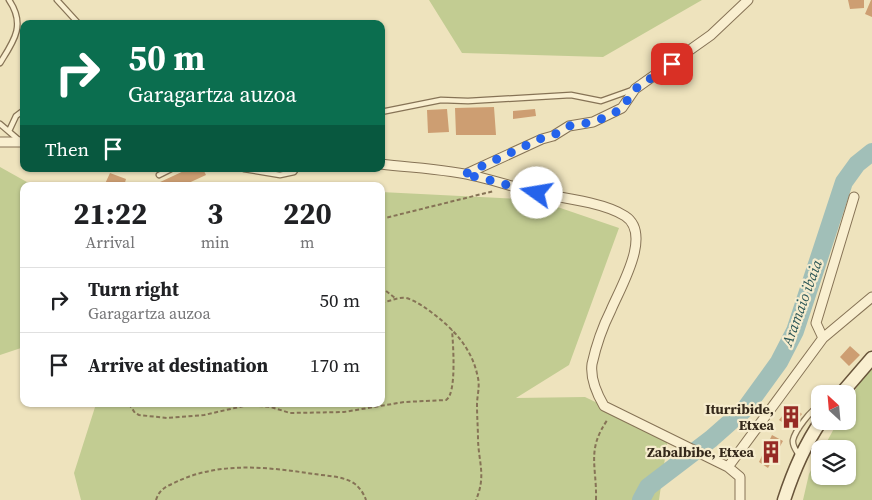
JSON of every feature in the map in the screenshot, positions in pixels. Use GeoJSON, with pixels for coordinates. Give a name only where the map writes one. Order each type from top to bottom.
{"type":"FeatureCollection","features":[{"type":"Feature","properties":{"kind":"main road"},"geometry":{"type":"LineString","coordinates":[[849,385],[872,358]]}},
{"type":"Feature","properties":{"kind":"main road"},"geometry":{"type":"LineString","coordinates":[[784,500],[800,456],[816,430]]}},
{"type":"Feature","properties":{"kind":"street"},"geometry":{"type":"LineString","coordinates":[[463,175],[542,138],[552,136],[569,126],[593,122],[611,115],[622,108],[635,89],[711,35],[748,0]]}},
{"type":"Feature","properties":{"kind":"street"},"geometry":{"type":"LineString","coordinates":[[0,142],[20,142]]}},
{"type":"Feature","properties":{"kind":"street"},"geometry":{"type":"LineString","coordinates":[[385,165],[478,177],[513,187],[598,205],[626,216],[636,233],[634,255],[626,280],[608,318],[592,365],[595,391],[604,406],[728,467],[740,477],[740,500]]}},
{"type":"Feature","properties":{"kind":"street"},"geometry":{"type":"LineString","coordinates":[[823,338],[816,323],[854,197]]}},
{"type":"Feature","properties":{"kind":"street"},"geometry":{"type":"LineString","coordinates":[[728,467],[823,338],[872,297]]}},
{"type":"Feature","properties":{"kind":"lane"},"geometry":{"type":"LineString","coordinates":[[9,0],[20,20]]}},
{"type":"Feature","properties":{"kind":"lane"},"geometry":{"type":"LineString","coordinates":[[57,0],[75,20]]}},
{"type":"Feature","properties":{"kind":"lane"},"geometry":{"type":"LineString","coordinates":[[0,63],[18,30],[17,17]]}},
{"type":"Feature","properties":{"kind":"lane"},"geometry":{"type":"LineString","coordinates":[[385,111],[441,100],[468,101],[571,95],[601,101],[635,89]]}},
{"type":"Feature","properties":{"kind":"lane"},"geometry":{"type":"LineString","coordinates":[[9,131],[16,116],[20,113]]}},
{"type":"Feature","properties":{"kind":"lane"},"geometry":{"type":"LineString","coordinates":[[0,124],[20,140]]}},
{"type":"Feature","properties":{"kind":"lane"},"geometry":{"type":"LineString","coordinates":[[159,175],[165,172]]}},
{"type":"Feature","properties":{"kind":"lane"},"geometry":{"type":"LineString","coordinates":[[262,172],[280,175],[294,172]]}},
{"type":"Feature","properties":{"kind":"lane"},"geometry":{"type":"LineString","coordinates":[[800,456],[794,447],[793,439],[811,412]]}},
{"type":"Feature","properties":{"kind":"path"},"geometry":{"type":"LineString","coordinates":[[385,218],[472,195],[506,190],[513,187]]}},
{"type":"Feature","properties":{"kind":"path"},"geometry":{"type":"LineString","coordinates":[[385,290],[396,298]]}},
{"type":"Feature","properties":{"kind":"path"},"geometry":{"type":"LineString","coordinates":[[385,302],[396,298],[408,298],[419,304],[452,330],[468,350],[475,364],[479,381],[477,405],[478,440],[483,477],[476,500]]}},
{"type":"Feature","properties":{"kind":"path"},"geometry":{"type":"LineString","coordinates":[[385,405],[404,402],[446,400],[451,395],[452,330]]}},
{"type":"Feature","properties":{"kind":"path"},"geometry":{"type":"LineString","coordinates":[[131,407],[139,415],[167,418],[204,416],[244,407]]}},
{"type":"Feature","properties":{"kind":"path"},"geometry":{"type":"LineString","coordinates":[[271,407],[290,413],[344,412],[374,407]]}},
{"type":"Feature","properties":{"kind":"path"},"geometry":{"type":"LineString","coordinates":[[596,500],[594,456],[596,438],[613,411]]}},
{"type":"Feature","properties":{"kind":"path"},"geometry":{"type":"LineString","coordinates":[[156,500],[158,494],[164,488],[189,475],[242,466],[283,469],[343,478],[356,484],[366,500]]}},
{"type":"Feature","properties":{"kind":"green space"},"geometry":{"type":"Polygon","coordinates":[[[429,0],[702,0],[603,57],[462,53],[429,0]]]}},
{"type":"Feature","properties":{"kind":"green space"},"geometry":{"type":"Polygon","coordinates":[[[0,167],[27,182],[20,182],[20,348],[0,355],[0,167]]]}},
{"type":"Feature","properties":{"kind":"green space"},"geometry":{"type":"Polygon","coordinates":[[[385,192],[537,200],[619,228],[569,365],[516,398],[585,397],[668,437],[659,500],[81,500],[74,473],[95,407],[385,407],[385,192]]]}},
{"type":"Feature","properties":{"kind":"green space"},"geometry":{"type":"Polygon","coordinates":[[[872,368],[872,500],[803,500],[811,470],[811,485],[856,485],[856,440],[828,440],[833,430],[856,430],[856,389],[860,381],[872,368]]]}},
{"type":"Feature","properties":{"kind":"building"},"geometry":{"type":"Polygon","coordinates":[[[848,0],[864,0],[864,8],[850,9],[848,0]]]}},
{"type":"Feature","properties":{"kind":"building"},"geometry":{"type":"Polygon","coordinates":[[[872,0],[872,17],[865,14],[872,0]]]}},
{"type":"Feature","properties":{"kind":"building"},"geometry":{"type":"Polygon","coordinates":[[[494,107],[496,135],[456,135],[455,108],[494,107]]]}},
{"type":"Feature","properties":{"kind":"building"},"geometry":{"type":"Polygon","coordinates":[[[447,109],[449,132],[428,133],[427,110],[447,109]]]}},
{"type":"Feature","properties":{"kind":"building"},"geometry":{"type":"Polygon","coordinates":[[[535,109],[536,116],[513,119],[513,111],[535,109]]]}},
{"type":"Feature","properties":{"kind":"building"},"geometry":{"type":"Polygon","coordinates":[[[182,172],[204,172],[206,175],[191,182],[160,182],[182,172]]]}},
{"type":"Feature","properties":{"kind":"building"},"geometry":{"type":"Polygon","coordinates":[[[110,173],[126,179],[125,182],[106,182],[110,173]]]}},
{"type":"Feature","properties":{"kind":"building"},"geometry":{"type":"Polygon","coordinates":[[[850,346],[860,355],[849,366],[840,357],[850,346]]]}},
{"type":"Feature","properties":{"kind":"building","name":"Iturribide, Etxea"},"geometry":{"type":"Polygon","coordinates":[[[791,405],[802,414],[791,428],[779,420],[791,405]]]}},
{"type":"Feature","properties":{"kind":"building","name":"Zabalbibe, Etxea"},"geometry":{"type":"Polygon","coordinates":[[[772,435],[783,441],[768,468],[759,462],[772,435]]]}},
{"type":"Feature","properties":{"kind":"waterway","name":"Aramaio ibaia"},"geometry":{"type":"LineString","coordinates":[[641,500],[648,487],[711,439],[745,409],[779,362],[795,331],[844,182],[857,164],[872,152]]}},
{"type":"Feature","properties":{"kind":"place","name":"Iturribide, Etxea"},"geometry":{"type":"Point","coordinates":[791,417]}},
{"type":"Feature","properties":{"kind":"place","name":"Zabalbibe, Etxea"},"geometry":{"type":"Point","coordinates":[771,452]}},
{"type":"Feature","properties":{"kind":"route"},"geometry":{"type":"LineString","coordinates":[[537,193],[478,177],[463,175],[514,153],[542,138],[552,136],[569,126],[578,126],[611,115],[622,108],[635,89],[672,64]]}}]}
